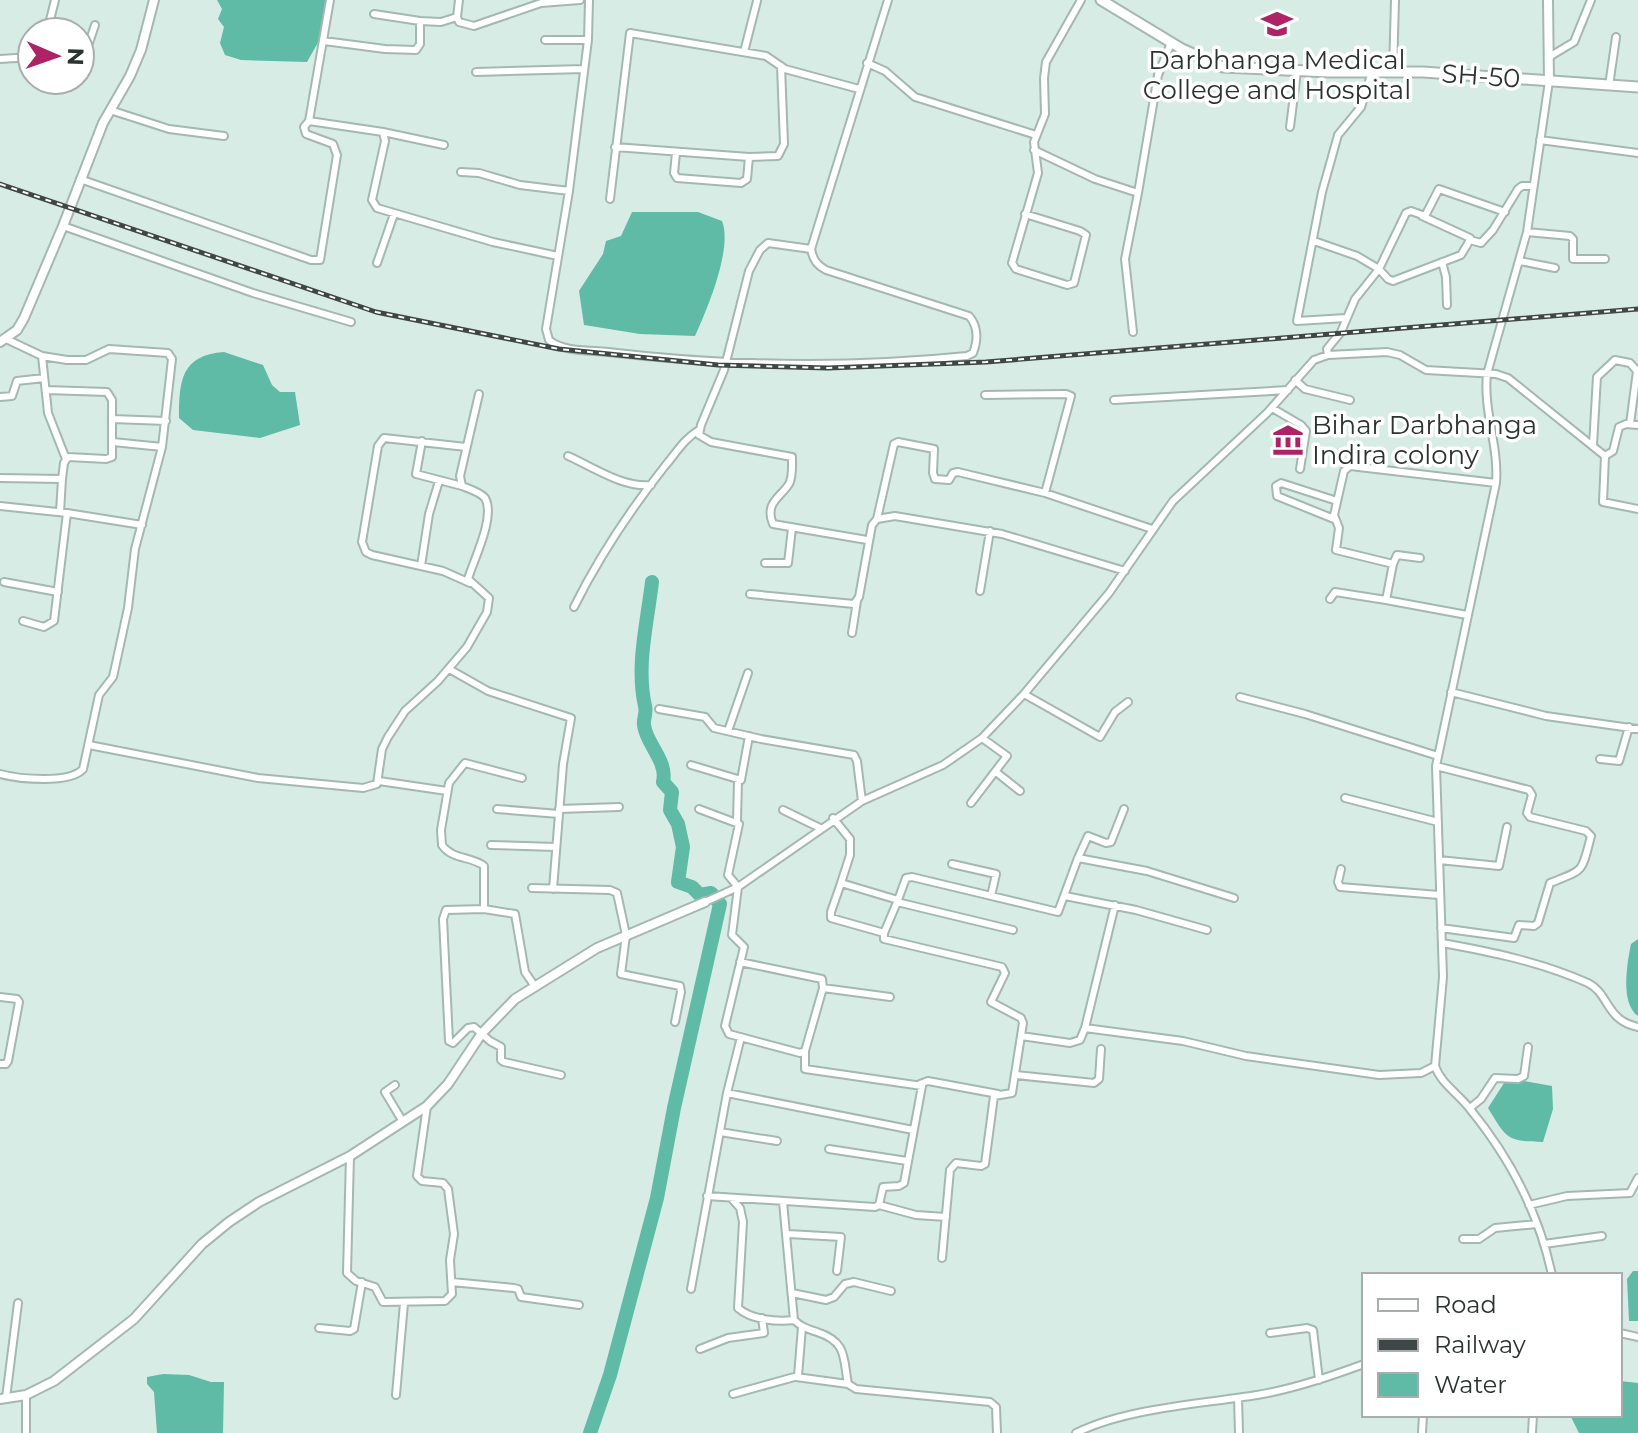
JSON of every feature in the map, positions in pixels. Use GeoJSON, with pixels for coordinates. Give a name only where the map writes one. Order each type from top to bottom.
{"type":"FeatureCollection","features":[{"type":"Feature","properties":{"kind":"main road","name":"SH-50"},"geometry":{"type":"LineString","coordinates":[[1101,0],[1171,43],[1223,67],[1393,72],[1638,87]]}},
{"type":"Feature","properties":{"kind":"street"},"geometry":{"type":"LineString","coordinates":[[3,341],[17,330],[24,318],[110,110],[141,50],[154,0]]}},
{"type":"Feature","properties":{"kind":"street"},"geometry":{"type":"LineString","coordinates":[[80,179],[320,260],[337,155],[336,149],[328,141],[306,134],[304,127],[309,121],[330,0]]}},
{"type":"Feature","properties":{"kind":"street"},"geometry":{"type":"LineString","coordinates":[[459,0],[457,17],[463,24],[474,26],[541,3],[580,0]]}},
{"type":"Feature","properties":{"kind":"street"},"geometry":{"type":"LineString","coordinates":[[589,0],[588,40],[569,191],[546,329],[554,345],[635,355],[822,364],[908,362],[967,356],[973,353],[976,328],[969,316],[826,270],[815,262],[811,249],[888,0]]}},
{"type":"Feature","properties":{"kind":"street"},"geometry":{"type":"LineString","coordinates":[[1025,214],[1086,235],[1074,283],[1067,285],[1013,267],[1013,259],[1025,214],[1038,173],[1034,150],[1036,135],[1045,114],[1046,62],[1081,0]]}},
{"type":"Feature","properties":{"kind":"street"},"geometry":{"type":"LineString","coordinates":[[1393,72],[1395,0]]}},
{"type":"Feature","properties":{"kind":"street"},"geometry":{"type":"LineString","coordinates":[[1548,0],[1549,81],[1527,232],[1487,374],[1485,392],[1496,449],[1496,483],[1436,766],[1442,943],[1441,1014],[1435,1066],[1439,1076],[1470,1108],[1503,1153],[1537,1224],[1551,1273]]}},
{"type":"Feature","properties":{"kind":"street"},"geometry":{"type":"LineString","coordinates":[[1549,57],[1574,42],[1591,0]]}},
{"type":"Feature","properties":{"kind":"street"},"geometry":{"type":"LineString","coordinates":[[744,52],[757,1]]}},
{"type":"Feature","properties":{"kind":"street"},"geometry":{"type":"LineString","coordinates":[[374,14],[441,22],[457,17]]}},
{"type":"Feature","properties":{"kind":"street"},"geometry":{"type":"LineString","coordinates":[[324,41],[376,49],[416,50],[420,44],[420,21]]}},
{"type":"Feature","properties":{"kind":"street"},"geometry":{"type":"LineString","coordinates":[[610,199],[630,33],[766,56],[781,66],[859,89]]}},
{"type":"Feature","properties":{"kind":"street"},"geometry":{"type":"LineString","coordinates":[[1609,86],[1616,37]]}},
{"type":"Feature","properties":{"kind":"street"},"geometry":{"type":"LineString","coordinates":[[545,40],[588,40]]}},
{"type":"Feature","properties":{"kind":"street"},"geometry":{"type":"LineString","coordinates":[[1133,332],[1125,259],[1158,75],[1171,43]]}},
{"type":"Feature","properties":{"kind":"street"},"geometry":{"type":"LineString","coordinates":[[867,63],[885,71],[915,97],[1036,135]]}},
{"type":"Feature","properties":{"kind":"street"},"geometry":{"type":"LineString","coordinates":[[615,147],[771,158],[782,151],[784,144],[781,66]]}},
{"type":"Feature","properties":{"kind":"street"},"geometry":{"type":"LineString","coordinates":[[476,72],[584,69]]}},
{"type":"Feature","properties":{"kind":"street"},"geometry":{"type":"LineString","coordinates":[[1290,127],[1297,71]]}},
{"type":"Feature","properties":{"kind":"street"},"geometry":{"type":"LineString","coordinates":[[1346,318],[1297,321],[1322,192],[1338,135],[1361,107],[1372,72]]}},
{"type":"Feature","properties":{"kind":"street"},"geometry":{"type":"LineString","coordinates":[[110,110],[169,129],[224,136]]}},
{"type":"Feature","properties":{"kind":"street"},"geometry":{"type":"LineString","coordinates":[[309,121],[444,145]]}},
{"type":"Feature","properties":{"kind":"street"},"geometry":{"type":"LineString","coordinates":[[383,132],[385,141],[372,200],[377,208],[493,242],[558,256]]}},
{"type":"Feature","properties":{"kind":"street"},"geometry":{"type":"LineString","coordinates":[[1540,140],[1638,153]]}},
{"type":"Feature","properties":{"kind":"street"},"geometry":{"type":"LineString","coordinates":[[1034,150],[1095,179],[1138,193]]}},
{"type":"Feature","properties":{"kind":"street"},"geometry":{"type":"LineString","coordinates":[[676,153],[674,173],[677,178],[741,183],[747,179],[749,157]]}},
{"type":"Feature","properties":{"kind":"street"},"geometry":{"type":"LineString","coordinates":[[461,172],[479,173],[520,185],[569,191]]}},
{"type":"Feature","properties":{"kind":"street"},"geometry":{"type":"LineString","coordinates":[[1314,241],[1357,256],[1393,281],[1461,255],[1470,240],[1482,243],[1522,186],[1533,186]]}},
{"type":"Feature","properties":{"kind":"street"},"geometry":{"type":"LineString","coordinates":[[1420,215],[1428,214],[1439,189],[1505,212]]}},
{"type":"Feature","properties":{"kind":"street"},"geometry":{"type":"LineString","coordinates":[[1328,355],[1327,349],[1341,332],[1355,299],[1379,269],[1406,213],[1411,211],[1470,238]]}},
{"type":"Feature","properties":{"kind":"street"},"geometry":{"type":"LineString","coordinates":[[377,263],[394,214]]}},
{"type":"Feature","properties":{"kind":"street"},"geometry":{"type":"LineString","coordinates":[[63,226],[253,293],[351,322]]}},
{"type":"Feature","properties":{"kind":"street"},"geometry":{"type":"LineString","coordinates":[[1527,232],[1570,236],[1573,239],[1573,259],[1605,259]]}},
{"type":"Feature","properties":{"kind":"street"},"geometry":{"type":"LineString","coordinates":[[574,607],[608,544],[685,440],[699,430],[727,360],[749,271],[760,250],[768,243],[811,249]]}},
{"type":"Feature","properties":{"kind":"street"},"geometry":{"type":"LineString","coordinates":[[1520,261],[1555,268]]}},
{"type":"Feature","properties":{"kind":"street"},"geometry":{"type":"LineString","coordinates":[[1442,262],[1447,305]]}},
{"type":"Feature","properties":{"kind":"street"},"geometry":{"type":"LineString","coordinates":[[0,774],[27,779],[82,771],[99,695],[113,677],[128,608],[135,549],[162,447],[170,354],[109,349],[86,360],[67,360],[42,356],[3,341]]}},
{"type":"Feature","properties":{"kind":"street"},"geometry":{"type":"LineString","coordinates":[[18,1303],[3,1399],[26,1395],[54,1381],[134,1319],[202,1244],[229,1222],[259,1202],[350,1156],[427,1106],[448,1084],[499,1013],[534,985],[597,948],[738,887],[833,818],[862,801],[943,765],[982,738],[1024,694],[1109,593],[1152,529],[1191,482],[1272,408],[1314,360],[1328,355],[1394,352],[1426,370],[1502,375],[1605,456],[1603,502],[1638,509]]}},
{"type":"Feature","properties":{"kind":"street"},"geometry":{"type":"LineString","coordinates":[[23,621],[50,625],[56,614],[58,592],[62,479],[66,459],[50,422],[42,356]]}},
{"type":"Feature","properties":{"kind":"street"},"geometry":{"type":"LineString","coordinates":[[1593,445],[1597,377],[1615,360],[1630,363],[1637,371],[1634,425],[1619,427],[1613,451],[1605,456]]}},
{"type":"Feature","properties":{"kind":"street"},"geometry":{"type":"LineString","coordinates":[[0,397],[12,396],[17,381],[44,378]]}},
{"type":"Feature","properties":{"kind":"street"},"geometry":{"type":"LineString","coordinates":[[1295,380],[1305,389],[1350,400]]}},
{"type":"Feature","properties":{"kind":"street"},"geometry":{"type":"LineString","coordinates":[[46,390],[103,390],[112,400],[113,454],[110,458],[72,456],[66,459]]}},
{"type":"Feature","properties":{"kind":"street"},"geometry":{"type":"LineString","coordinates":[[1114,400],[1288,390]]}},
{"type":"Feature","properties":{"kind":"street"},"geometry":{"type":"LineString","coordinates":[[462,486],[460,476],[479,394]]}},
{"type":"Feature","properties":{"kind":"street"},"geometry":{"type":"LineString","coordinates":[[985,395],[1071,396],[1045,493]]}},
{"type":"Feature","properties":{"kind":"street"},"geometry":{"type":"LineString","coordinates":[[1272,408],[1306,431],[1300,469]]}},
{"type":"Feature","properties":{"kind":"street"},"geometry":{"type":"LineString","coordinates":[[112,419],[166,421]]}},
{"type":"Feature","properties":{"kind":"street"},"geometry":{"type":"LineString","coordinates":[[699,430],[699,435],[706,441],[792,457],[791,480],[774,500],[770,520],[776,526],[867,540]]}},
{"type":"Feature","properties":{"kind":"street"},"geometry":{"type":"LineString","coordinates":[[379,781],[380,759],[388,737],[405,711],[467,647],[490,606],[486,594],[456,576],[366,552],[362,542],[381,441],[390,437],[466,447]]}},
{"type":"Feature","properties":{"kind":"street"},"geometry":{"type":"LineString","coordinates":[[422,441],[416,474],[462,486],[481,495],[487,507],[481,544],[469,575],[470,583]]}},
{"type":"Feature","properties":{"kind":"street"},"geometry":{"type":"LineString","coordinates":[[113,442],[162,447]]}},
{"type":"Feature","properties":{"kind":"street"},"geometry":{"type":"LineString","coordinates":[[852,633],[867,540],[877,519],[894,444],[898,442],[934,449],[935,479],[949,480],[953,473],[958,472],[1045,493],[1152,529]]}},
{"type":"Feature","properties":{"kind":"street"},"geometry":{"type":"LineString","coordinates":[[568,456],[625,482],[651,485]]}},
{"type":"Feature","properties":{"kind":"street"},"geometry":{"type":"LineString","coordinates":[[1393,564],[1336,550],[1339,528],[1334,519],[1337,501],[1344,471],[1350,466],[1496,483]]}},
{"type":"Feature","properties":{"kind":"street"},"geometry":{"type":"LineString","coordinates":[[0,478],[62,479]]}},
{"type":"Feature","properties":{"kind":"street"},"geometry":{"type":"LineString","coordinates":[[421,566],[424,536],[439,481]]}},
{"type":"Feature","properties":{"kind":"street"},"geometry":{"type":"LineString","coordinates":[[1334,519],[1277,496],[1276,486],[1281,483],[1337,501]]}},
{"type":"Feature","properties":{"kind":"street"},"geometry":{"type":"LineString","coordinates":[[0,506],[142,525]]}},
{"type":"Feature","properties":{"kind":"street"},"geometry":{"type":"LineString","coordinates":[[877,519],[907,517],[990,531],[1060,549],[1125,571]]}},
{"type":"Feature","properties":{"kind":"street"},"geometry":{"type":"LineString","coordinates":[[765,563],[788,563],[792,528]]}},
{"type":"Feature","properties":{"kind":"street"},"geometry":{"type":"LineString","coordinates":[[980,591],[990,531]]}},
{"type":"Feature","properties":{"kind":"street"},"geometry":{"type":"LineString","coordinates":[[1386,600],[1397,555],[1420,558]]}},
{"type":"Feature","properties":{"kind":"street"},"geometry":{"type":"LineString","coordinates":[[4,582],[58,592]]}},
{"type":"Feature","properties":{"kind":"street"},"geometry":{"type":"LineString","coordinates":[[1330,599],[1335,592],[1467,615]]}},
{"type":"Feature","properties":{"kind":"street"},"geometry":{"type":"LineString","coordinates":[[750,594],[849,605],[857,601]]}},
{"type":"Feature","properties":{"kind":"street"},"geometry":{"type":"LineString","coordinates":[[449,669],[488,691],[571,718],[553,889]]}},
{"type":"Feature","properties":{"kind":"street"},"geometry":{"type":"LineString","coordinates":[[728,731],[748,673]]}},
{"type":"Feature","properties":{"kind":"street"},"geometry":{"type":"LineString","coordinates":[[1451,692],[1546,716],[1638,729]]}},
{"type":"Feature","properties":{"kind":"street"},"geometry":{"type":"LineString","coordinates":[[1024,694],[1100,737],[1115,712],[1128,702]]}},
{"type":"Feature","properties":{"kind":"street"},"geometry":{"type":"LineString","coordinates":[[1240,697],[1438,756]]}},
{"type":"Feature","properties":{"kind":"street"},"geometry":{"type":"LineString","coordinates":[[659,709],[705,717],[711,727],[749,736],[854,755],[862,801]]}},
{"type":"Feature","properties":{"kind":"street"},"geometry":{"type":"LineString","coordinates":[[1600,759],[1619,761],[1629,727]]}},
{"type":"Feature","properties":{"kind":"street"},"geometry":{"type":"LineString","coordinates":[[749,736],[743,776],[738,780],[739,828],[728,875],[738,887],[732,935],[744,944],[725,1026],[729,1034],[800,1053],[805,1051]]}},
{"type":"Feature","properties":{"kind":"street"},"geometry":{"type":"LineString","coordinates":[[971,803],[1007,756],[982,738]]}},
{"type":"Feature","properties":{"kind":"street"},"geometry":{"type":"LineString","coordinates":[[89,745],[258,778],[363,788],[379,781],[447,791]]}},
{"type":"Feature","properties":{"kind":"street"},"geometry":{"type":"LineString","coordinates":[[484,909],[484,866],[453,855],[442,845],[447,791],[451,778],[465,763],[522,778]]}},
{"type":"Feature","properties":{"kind":"street"},"geometry":{"type":"LineString","coordinates":[[691,765],[738,780]]}},
{"type":"Feature","properties":{"kind":"street"},"geometry":{"type":"LineString","coordinates":[[1436,766],[1529,790],[1532,795],[1527,813],[1530,817],[1586,831],[1591,836],[1581,868],[1571,876],[1550,883],[1538,923],[1534,926],[1519,925],[1514,938],[1441,928]]}},
{"type":"Feature","properties":{"kind":"street"},"geometry":{"type":"LineString","coordinates":[[996,772],[1020,791]]}},
{"type":"Feature","properties":{"kind":"street"},"geometry":{"type":"LineString","coordinates":[[1345,798],[1438,822]]}},
{"type":"Feature","properties":{"kind":"street"},"geometry":{"type":"LineString","coordinates":[[497,809],[559,811],[619,807]]}},
{"type":"Feature","properties":{"kind":"street"},"geometry":{"type":"LineString","coordinates":[[699,809],[737,821]]}},
{"type":"Feature","properties":{"kind":"street"},"geometry":{"type":"LineString","coordinates":[[740,962],[822,979],[823,988],[805,1051],[806,1070],[920,1084],[928,1081],[1011,1094],[1023,1023],[1021,1018],[991,1002],[1005,973],[1002,967],[887,941],[884,933],[904,881],[909,877],[1056,912],[1060,910],[1088,836],[1111,842],[1124,809]]}},
{"type":"Feature","properties":{"kind":"street"},"geometry":{"type":"LineString","coordinates":[[783,810],[820,828]]}},
{"type":"Feature","properties":{"kind":"street"},"geometry":{"type":"LineString","coordinates":[[833,818],[850,839],[850,855],[831,918],[884,933]]}},
{"type":"Feature","properties":{"kind":"street"},"geometry":{"type":"LineString","coordinates":[[1439,860],[1499,866],[1507,827]]}},
{"type":"Feature","properties":{"kind":"street"},"geometry":{"type":"LineString","coordinates":[[491,845],[556,847]]}},
{"type":"Feature","properties":{"kind":"street"},"geometry":{"type":"LineString","coordinates":[[1078,858],[1147,871],[1234,898]]}},
{"type":"Feature","properties":{"kind":"street"},"geometry":{"type":"LineString","coordinates":[[952,864],[996,874],[991,896]]}},
{"type":"Feature","properties":{"kind":"street"},"geometry":{"type":"LineString","coordinates":[[1341,869],[1340,887],[1439,895]]}},
{"type":"Feature","properties":{"kind":"street"},"geometry":{"type":"LineString","coordinates":[[841,883],[1013,930]]}},
{"type":"Feature","properties":{"kind":"street"},"geometry":{"type":"LineString","coordinates":[[532,888],[614,891],[626,935],[621,974],[680,986],[675,1022]]}},
{"type":"Feature","properties":{"kind":"street"},"geometry":{"type":"LineString","coordinates":[[1065,896],[1115,905],[1207,930]]}},
{"type":"Feature","properties":{"kind":"street"},"geometry":{"type":"LineString","coordinates":[[1021,1036],[1074,1043],[1080,1040],[1115,905]]}},
{"type":"Feature","properties":{"kind":"street"},"geometry":{"type":"LineString","coordinates":[[534,985],[525,972],[515,914],[450,908],[443,913],[448,1039],[453,1043],[470,1027],[501,1047],[501,1060],[504,1062],[561,1075]]}},
{"type":"Feature","properties":{"kind":"street"},"geometry":{"type":"LineString","coordinates":[[1442,943],[1522,959],[1589,984],[1615,1016],[1624,1023],[1638,1027]]}},
{"type":"Feature","properties":{"kind":"street"},"geometry":{"type":"LineString","coordinates":[[823,988],[890,997]]}},
{"type":"Feature","properties":{"kind":"street"},"geometry":{"type":"LineString","coordinates":[[0,997],[19,1002],[8,1061],[0,1064]]}},
{"type":"Feature","properties":{"kind":"street"},"geometry":{"type":"LineString","coordinates":[[1085,1028],[1183,1041],[1246,1056],[1379,1075],[1421,1073],[1435,1066]]}},
{"type":"Feature","properties":{"kind":"street"},"geometry":{"type":"LineString","coordinates":[[691,1289],[727,1093],[741,1037]]}},
{"type":"Feature","properties":{"kind":"street"},"geometry":{"type":"LineString","coordinates":[[1470,1108],[1481,1099],[1495,1078],[1518,1079],[1524,1076],[1528,1047]]}},
{"type":"Feature","properties":{"kind":"street"},"geometry":{"type":"LineString","coordinates":[[1015,1075],[1094,1083],[1099,1079],[1101,1049]]}},
{"type":"Feature","properties":{"kind":"street"},"geometry":{"type":"LineString","coordinates":[[879,1205],[883,1187],[904,1183],[922,1091],[920,1084]]}},
{"type":"Feature","properties":{"kind":"street"},"geometry":{"type":"LineString","coordinates":[[395,1085],[385,1092],[403,1122]]}},
{"type":"Feature","properties":{"kind":"street"},"geometry":{"type":"LineString","coordinates":[[727,1093],[913,1130]]}},
{"type":"Feature","properties":{"kind":"street"},"geometry":{"type":"LineString","coordinates":[[942,1258],[951,1166],[956,1163],[985,1164],[994,1096],[998,1094]]}},
{"type":"Feature","properties":{"kind":"street"},"geometry":{"type":"LineString","coordinates":[[350,1156],[346,1266],[350,1277],[375,1287],[383,1302],[445,1301],[452,1294],[450,1260],[454,1234],[448,1189],[443,1183],[422,1181],[417,1176],[427,1106]]}},
{"type":"Feature","properties":{"kind":"street"},"geometry":{"type":"LineString","coordinates":[[720,1132],[777,1141]]}},
{"type":"Feature","properties":{"kind":"street"},"geometry":{"type":"LineString","coordinates":[[829,1149],[907,1161]]}},
{"type":"Feature","properties":{"kind":"street"},"geometry":{"type":"LineString","coordinates":[[1529,1205],[1567,1196],[1630,1193],[1638,1178]]}},
{"type":"Feature","properties":{"kind":"street"},"geometry":{"type":"LineString","coordinates":[[707,1196],[879,1205],[916,1215],[946,1217]]}},
{"type":"Feature","properties":{"kind":"street"},"geometry":{"type":"LineString","coordinates":[[732,1199],[740,1208],[743,1222],[736,1304],[744,1314],[778,1321],[794,1320]]}},
{"type":"Feature","properties":{"kind":"street"},"geometry":{"type":"LineString","coordinates":[[783,1202],[794,1320],[802,1327],[826,1335],[840,1347],[846,1361],[848,1384]]}},
{"type":"Feature","properties":{"kind":"street"},"geometry":{"type":"LineString","coordinates":[[1463,1239],[1479,1239],[1495,1228],[1537,1224]]}},
{"type":"Feature","properties":{"kind":"street"},"geometry":{"type":"LineString","coordinates":[[788,1234],[841,1237],[837,1271]]}},
{"type":"Feature","properties":{"kind":"street"},"geometry":{"type":"LineString","coordinates":[[1544,1244],[1602,1236]]}},
{"type":"Feature","properties":{"kind":"street"},"geometry":{"type":"LineString","coordinates":[[319,1328],[354,1329],[362,1282]]}},
{"type":"Feature","properties":{"kind":"street"},"geometry":{"type":"LineString","coordinates":[[452,1282],[514,1288],[518,1289],[521,1297],[579,1305]]}},
{"type":"Feature","properties":{"kind":"street"},"geometry":{"type":"LineString","coordinates":[[792,1293],[826,1300],[834,1297],[845,1284],[854,1282],[891,1291]]}},
{"type":"Feature","properties":{"kind":"street"},"geometry":{"type":"LineString","coordinates":[[396,1395],[404,1303]]}},
{"type":"Feature","properties":{"kind":"street"},"geometry":{"type":"LineString","coordinates":[[700,1349],[728,1338],[764,1333],[762,1318]]}},
{"type":"Feature","properties":{"kind":"street"},"geometry":{"type":"LineString","coordinates":[[796,1377],[800,1370],[802,1327]]}},
{"type":"Feature","properties":{"kind":"street"},"geometry":{"type":"LineString","coordinates":[[1270,1333],[1307,1328],[1313,1330],[1319,1380]]}},
{"type":"Feature","properties":{"kind":"street"},"geometry":{"type":"LineString","coordinates":[[1076,1433],[1101,1422],[1238,1398],[1319,1380],[1362,1365]]}},
{"type":"Feature","properties":{"kind":"street"},"geometry":{"type":"LineString","coordinates":[[733,1394],[796,1377],[848,1384],[856,1389],[990,1402],[996,1407],[997,1433]]}},
{"type":"Feature","properties":{"kind":"street"},"geometry":{"type":"LineString","coordinates":[[26,1395],[26,1433]]}},
{"type":"Feature","properties":{"kind":"street"},"geometry":{"type":"LineString","coordinates":[[1238,1398],[1239,1433]]}},
{"type":"Feature","properties":{"kind":"water"},"geometry":{"type":"Polygon","coordinates":[[[217,0],[326,0],[320,39],[307,62],[241,60],[225,55],[220,43],[224,27],[218,19],[222,9],[217,0]]]}},
{"type":"Feature","properties":{"kind":"water"},"geometry":{"type":"Polygon","coordinates":[[[632,212],[698,212],[722,221],[724,247],[721,262],[712,295],[695,336],[640,334],[584,325],[579,291],[603,254],[606,241],[621,236],[632,212]]]}},
{"type":"Feature","properties":{"kind":"water"},"geometry":{"type":"Polygon","coordinates":[[[224,352],[263,365],[272,385],[280,392],[295,392],[300,425],[260,438],[193,430],[179,418],[185,372],[199,358],[224,352]]]}},
{"type":"Feature","properties":{"kind":"water"},"geometry":{"type":"Polygon","coordinates":[[[1638,939],[1638,1016],[1629,1002],[1626,983],[1631,944],[1638,939]]]}},
{"type":"Feature","properties":{"kind":"water"},"geometry":{"type":"Polygon","coordinates":[[[1506,1080],[1552,1086],[1553,1109],[1543,1142],[1521,1141],[1509,1136],[1488,1108],[1506,1080]]]}},
{"type":"Feature","properties":{"kind":"water"},"geometry":{"type":"Polygon","coordinates":[[[1633,1271],[1638,1271],[1638,1321],[1629,1321],[1627,1279],[1633,1271]]]}},
{"type":"Feature","properties":{"kind":"water"},"geometry":{"type":"Polygon","coordinates":[[[163,1374],[224,1382],[223,1433],[157,1433],[154,1392],[147,1384],[147,1377],[163,1374]]]}},
{"type":"Feature","properties":{"kind":"water"},"geometry":{"type":"Polygon","coordinates":[[[1622,1381],[1638,1383],[1638,1433],[1579,1433],[1571,1417],[1622,1417],[1622,1381]]]}},
{"type":"Feature","properties":{"kind":"waterway"},"geometry":{"type":"LineString","coordinates":[[590,1433],[610,1375],[657,1198],[720,904],[711,893],[700,895],[692,887],[678,882],[683,847],[678,824],[670,810],[672,792],[663,782],[660,760],[644,725],[642,660],[652,582]]}},
{"type":"Feature","properties":{"kind":"railway"},"geometry":{"type":"LineString","coordinates":[[0,184],[376,312],[559,349],[718,365],[828,368],[986,362],[1638,309]]}},
{"type":"Feature","properties":{"kind":"place","name":"Darbhanga Medical College and Hospital"},"geometry":{"type":"Point","coordinates":[1277,24]}},
{"type":"Feature","properties":{"kind":"place","name":"Bihar Darbhanga Indira colony"},"geometry":{"type":"Point","coordinates":[1288,440]}}]}
